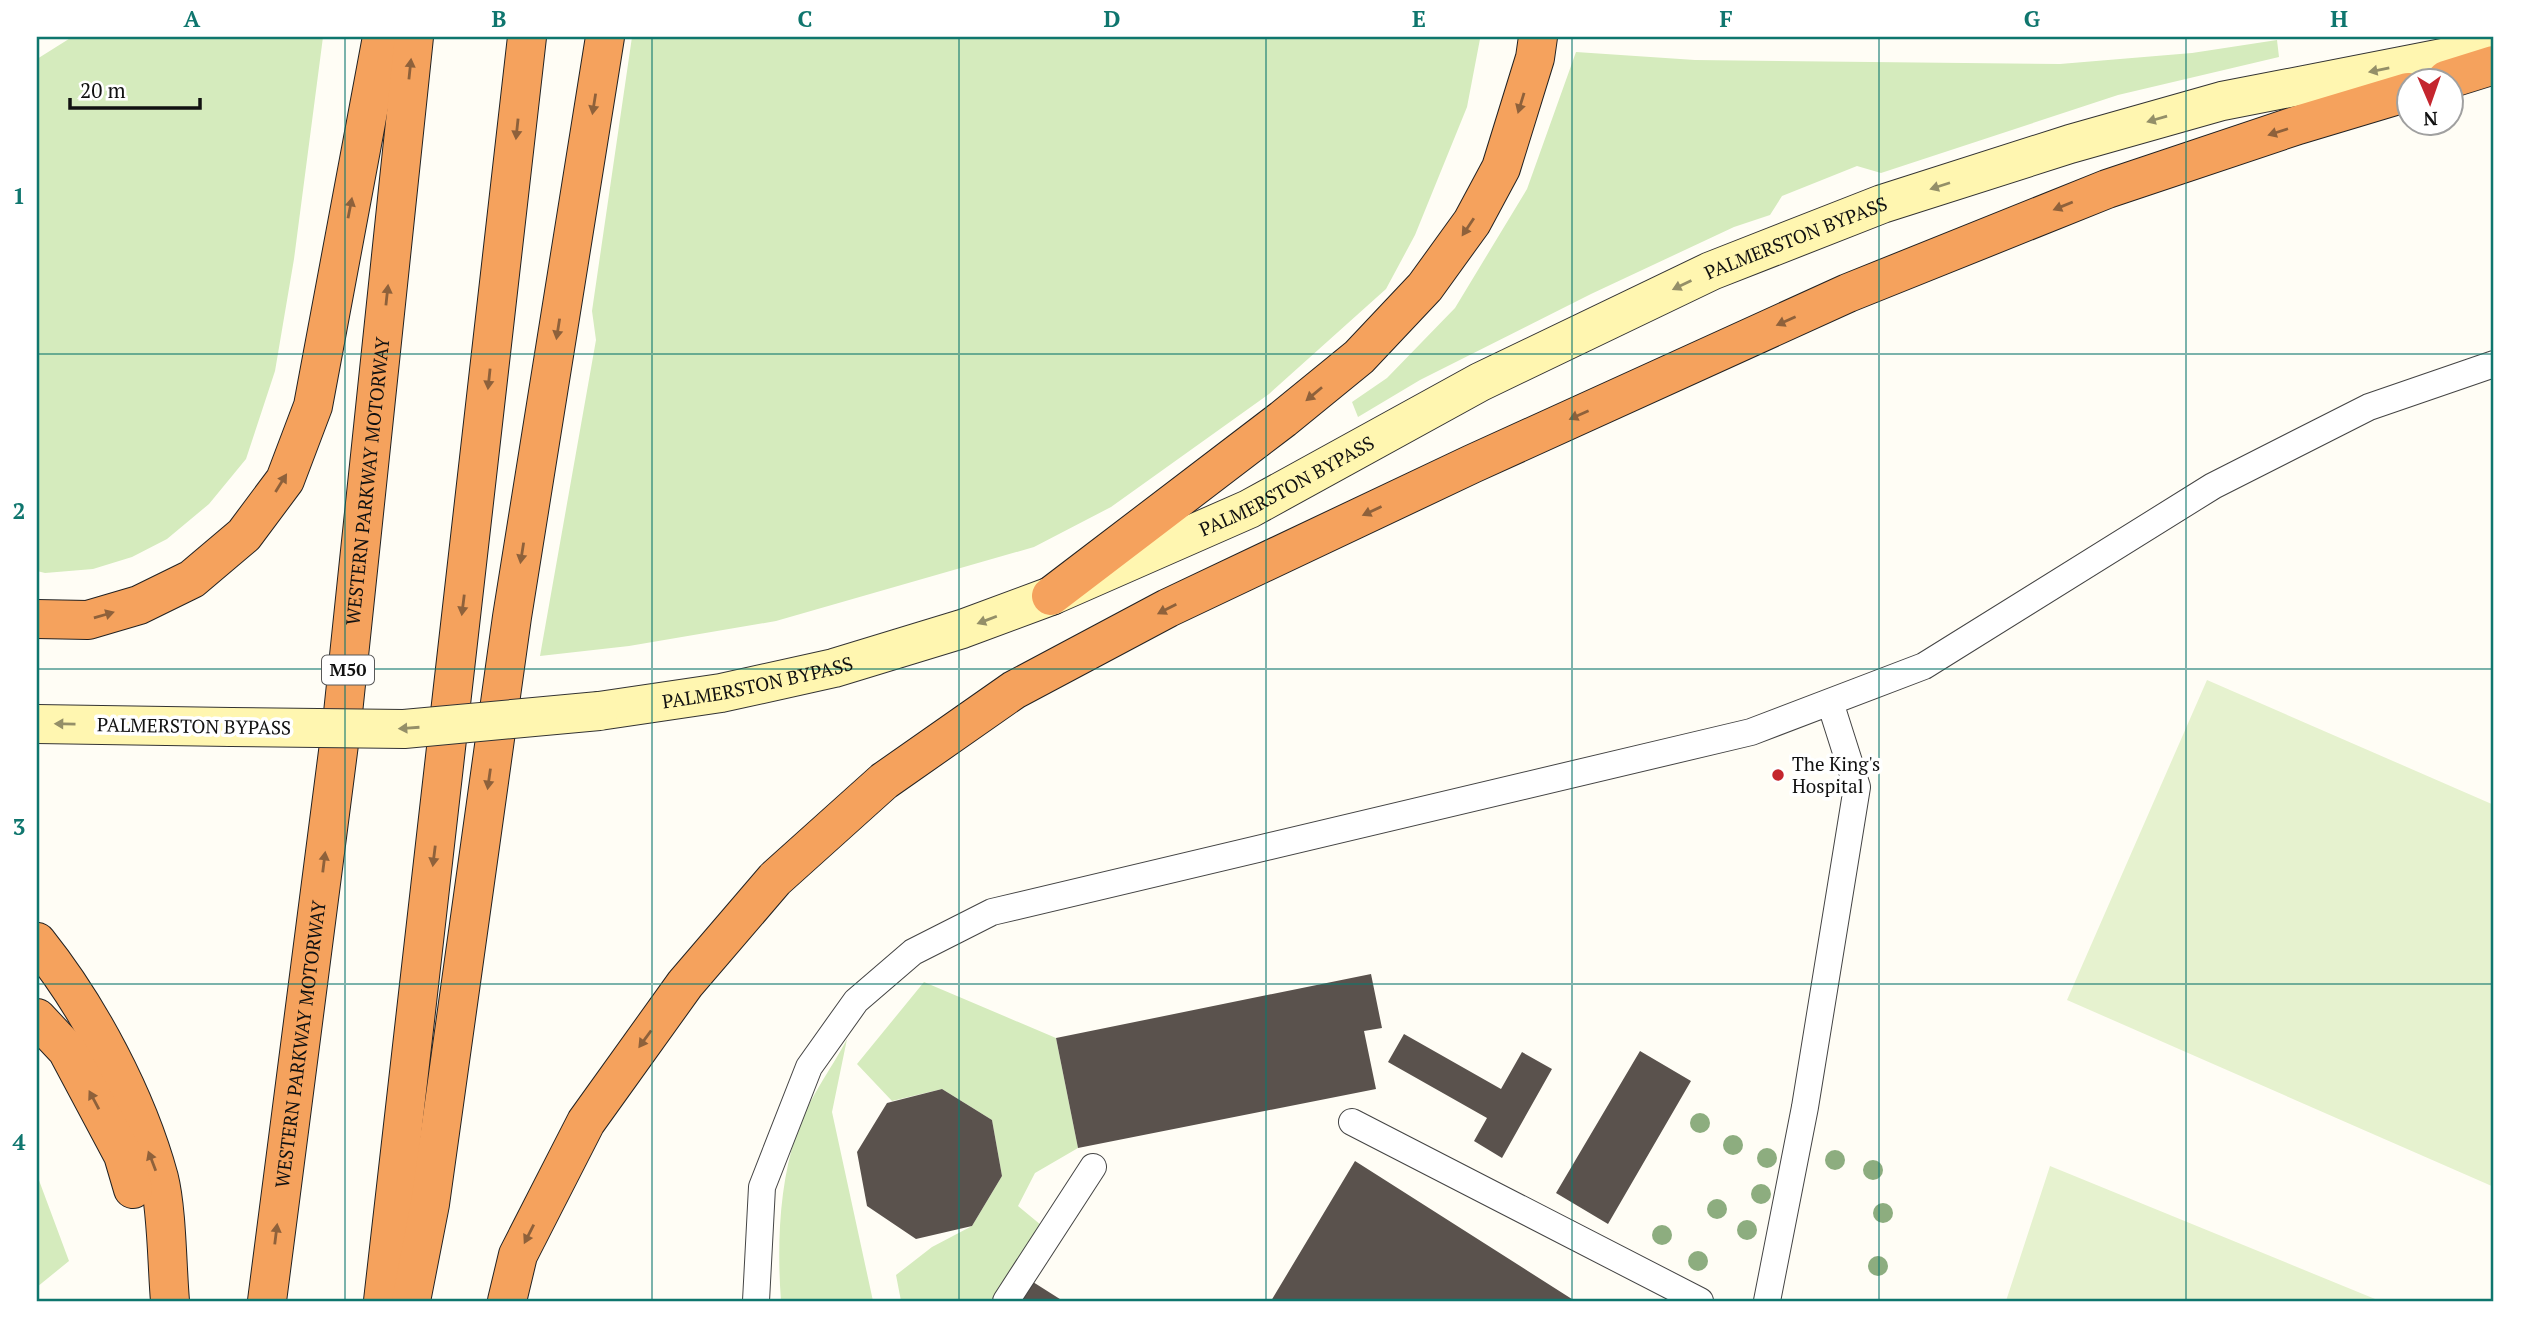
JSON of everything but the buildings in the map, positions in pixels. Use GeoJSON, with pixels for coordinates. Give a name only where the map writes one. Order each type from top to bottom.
{"type":"FeatureCollection","features":[{"type":"Feature","properties":{"kind":"highway"},"geometry":{"type":"LineString","coordinates":[[37,619],[88,620],[139,605],[192,579],[244,535],[285,480],[313,406],[382,37]]}},
{"type":"Feature","properties":{"kind":"highway","name":"WESTERN PARKWAY MOTORWAY"},"geometry":{"type":"LineString","coordinates":[[267,1301],[343,713],[414,37]]}},
{"type":"Feature","properties":{"kind":"highway"},"geometry":{"type":"LineString","coordinates":[[383,1301],[527,37]]}},
{"type":"Feature","properties":{"kind":"highway"},"geometry":{"type":"LineString","coordinates":[[411,1301],[430,1204],[512,617],[605,37]]}},
{"type":"Feature","properties":{"kind":"highway"},"geometry":{"type":"LineString","coordinates":[[1051,596],[1283,419],[1359,357],[1425,287],[1472,222],[1501,168],[1535,58],[1538,37]]}},
{"type":"Feature","properties":{"kind":"highway"},"geometry":{"type":"LineString","coordinates":[[2464,74],[2494,65]]}},
{"type":"Feature","properties":{"kind":"highway"},"geometry":{"type":"LineString","coordinates":[[507,1301],[518,1255],[586,1122],[685,984],[775,879],[884,781],[1014,690],[1181,601],[1484,458],[1848,293],[2107,188],[2394,97]]}},
{"type":"Feature","properties":{"kind":"highway"},"geometry":{"type":"LineString","coordinates":[[37,942],[64,975],[117,1068],[159,1180],[168,1301]]}},
{"type":"Feature","properties":{"kind":"highway"},"geometry":{"type":"LineString","coordinates":[[37,1018],[67,1050],[123,1155],[168,1301]]}},
{"type":"Feature","properties":{"kind":"main road","name":"PALMERSTON BYPASS"},"geometry":{"type":"LineString","coordinates":[[37,723],[404,729],[599,711],[721,693],[834,668],[962,629],[1051,596],[1249,509],[1480,382],[1711,271],[1882,204],[2070,144],[2222,101],[2494,48]]}},
{"type":"Feature","properties":{"kind":"lane"},"geometry":{"type":"LineString","coordinates":[[756,1301],[762,1187],[809,1067],[856,1001],[913,952],[992,912],[1751,732],[1924,666],[2213,486],[2369,407],[2494,364]]}},
{"type":"Feature","properties":{"kind":"lane"},"geometry":{"type":"LineString","coordinates":[[1767,1301],[1805,1107],[1857,787],[1830,702]]}},
{"type":"Feature","properties":{"kind":"lane"},"geometry":{"type":"LineString","coordinates":[[1352,1122],[1700,1301]]}},
{"type":"Feature","properties":{"kind":"lane"},"geometry":{"type":"LineString","coordinates":[[1006,1301],[1093,1167]]}},
{"type":"Feature","properties":{"kind":"green space"},"geometry":{"type":"Polygon","coordinates":[[[72,37],[323,37],[294,259],[275,371],[246,459],[209,504],[167,539],[132,557],[93,569],[45,573],[37,571],[37,59],[72,37]]]}},
{"type":"Feature","properties":{"kind":"green space"},"geometry":{"type":"Polygon","coordinates":[[[632,37],[1480,39],[1467,107],[1415,235],[1386,289],[1269,394],[1111,507],[1034,547],[776,621],[629,646],[540,656],[596,340],[592,311],[632,37]]]}},
{"type":"Feature","properties":{"kind":"green space"},"geometry":{"type":"Polygon","coordinates":[[[2277,40],[2279,57],[2118,95],[1881,173],[1857,166],[1782,196],[1770,215],[1734,227],[1591,294],[1420,380],[1358,417],[1352,402],[1387,378],[1455,308],[1527,189],[1576,52],[1695,60],[2060,64],[2192,53],[2277,40]]]}},
{"type":"Feature","properties":{"kind":"green space"},"geometry":{"type":"Polygon","coordinates":[[[2207,680],[2494,805],[2494,1187],[2067,1000],[2207,680]]]}},
{"type":"Feature","properties":{"kind":"green space"},"geometry":{"type":"Polygon","coordinates":[[[924,982],[1056,1038],[1078,1148],[1035,1173],[1018,1206],[1041,1225],[993,1301],[901,1301],[896,1275],[932,1247],[972,1226],[1002,1176],[992,1120],[942,1089],[892,1101],[857,1064],[924,982]]]}},
{"type":"Feature","properties":{"kind":"green space"},"geometry":{"type":"Polygon","coordinates":[[[847,1039],[832,1112],[873,1301],[781,1301],[781,1217],[790,1155],[800,1123],[847,1039]]]}},
{"type":"Feature","properties":{"kind":"green space"},"geometry":{"type":"Polygon","coordinates":[[[2050,1166],[2380,1301],[2006,1301],[2050,1166]]]}},
{"type":"Feature","properties":{"kind":"green space"},"geometry":{"type":"Polygon","coordinates":[[[37,1175],[69,1261],[37,1287],[37,1175]]]}},
{"type":"Feature","properties":{"kind":"place","name":"The King's Hospital"},"geometry":{"type":"Point","coordinates":[1778,775]}}]}
